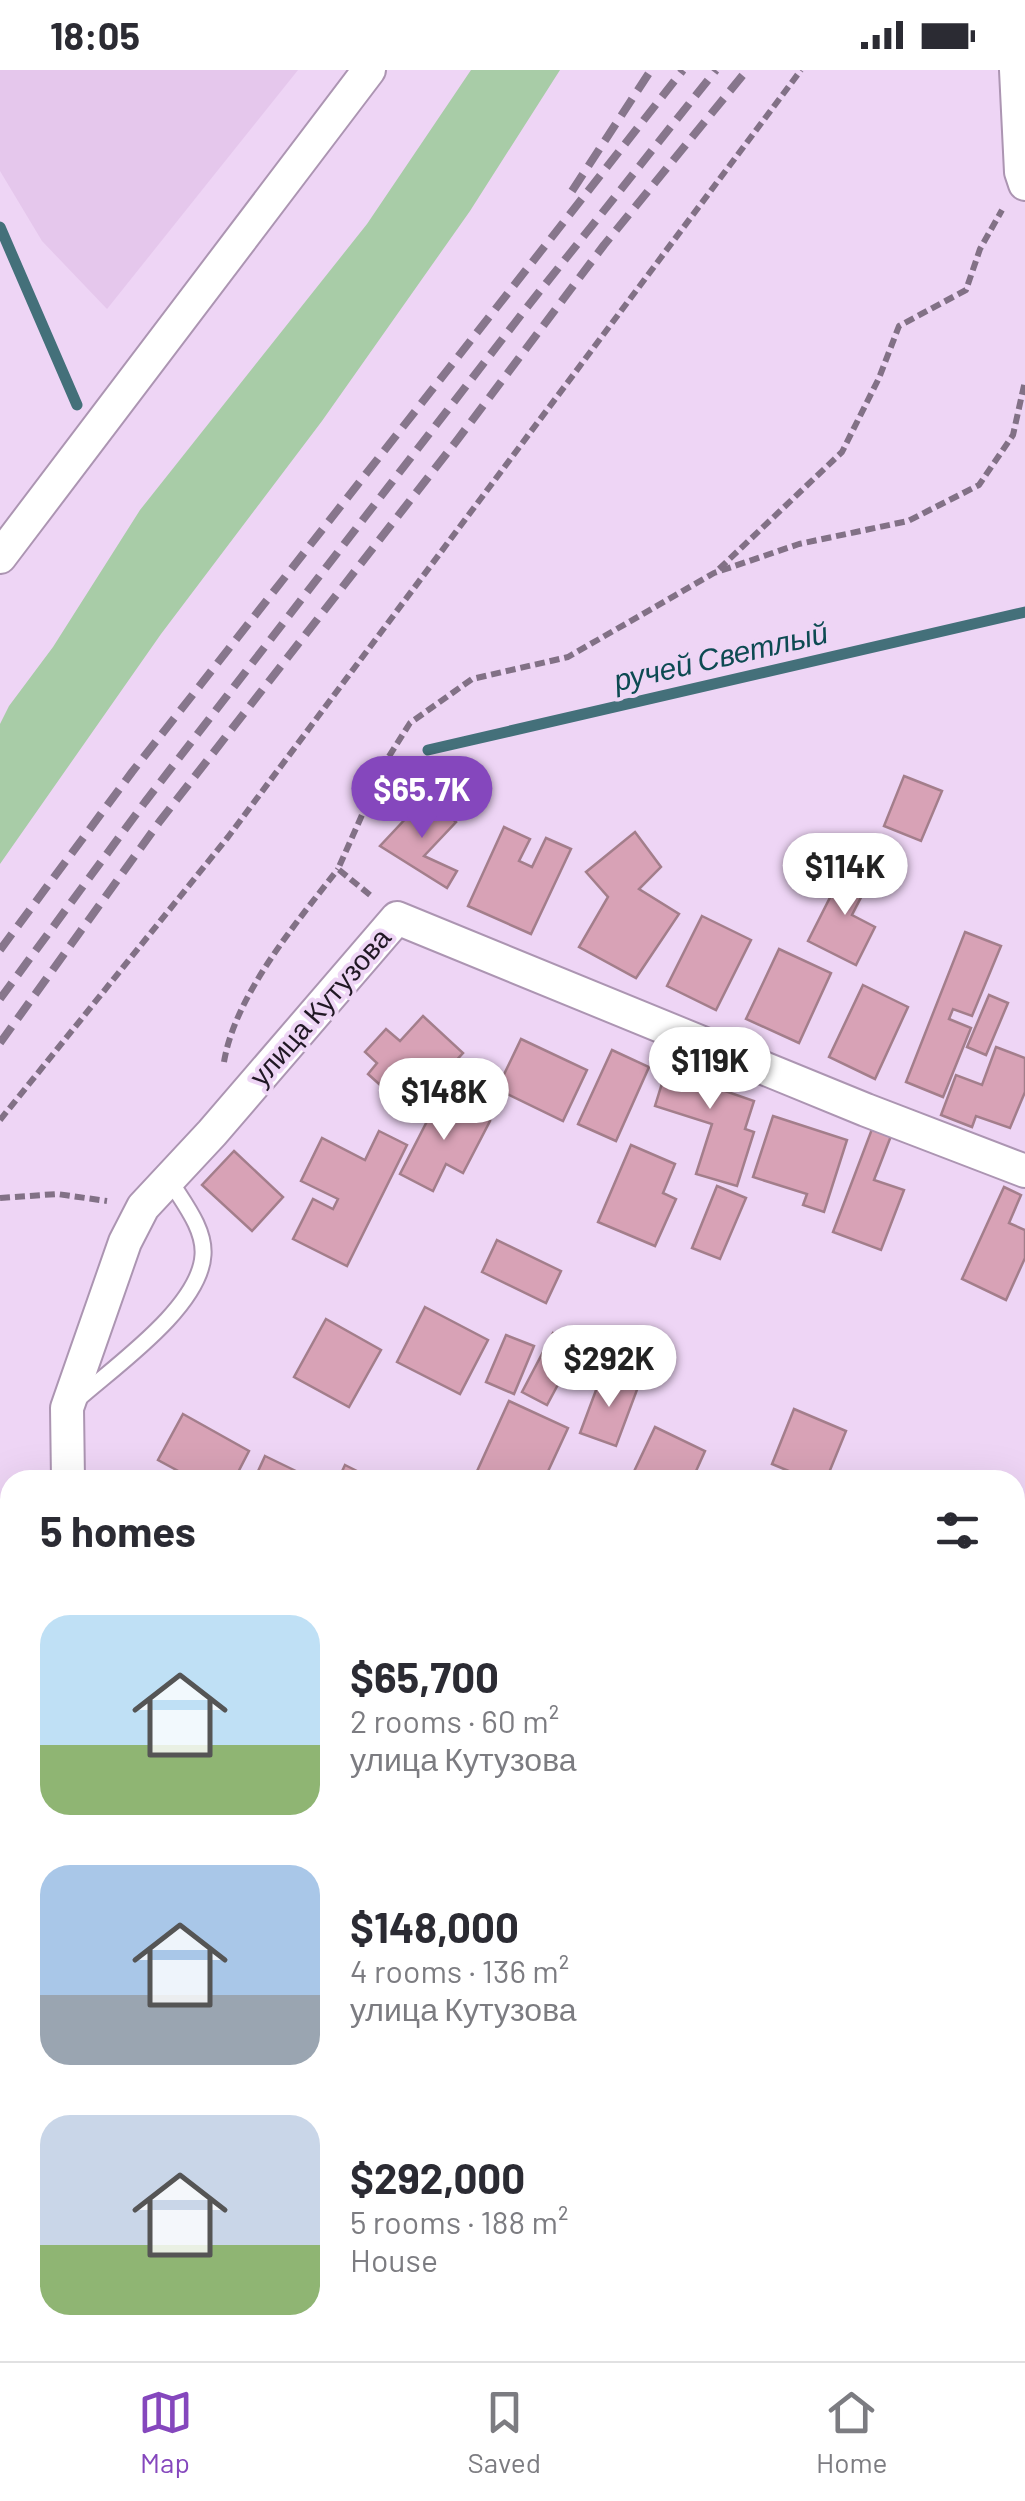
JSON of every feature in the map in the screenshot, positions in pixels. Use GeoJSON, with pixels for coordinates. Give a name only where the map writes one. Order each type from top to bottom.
{"type":"FeatureCollection","features":[{"type":"Feature","properties":{"kind":"street"},"geometry":{"type":"LineString","coordinates":[[0,557],[369,70]]}},
{"type":"Feature","properties":{"kind":"street"},"geometry":{"type":"LineString","coordinates":[[1016,70],[1023,178]]}},
{"type":"Feature","properties":{"kind":"street","name":"улица Кутузова"},"geometry":{"type":"LineString","coordinates":[[68,1470],[68,1408],[125,1242],[143,1206],[212,1133],[397,918],[1025,1171]]}},
{"type":"Feature","properties":{"kind":"lane"},"geometry":{"type":"LineString","coordinates":[[68,1408],[168,1318],[197,1280],[204,1254],[197,1226],[169,1179]]}},
{"type":"Feature","properties":{"kind":"path"},"geometry":{"type":"LineString","coordinates":[[0,1120],[228,838],[801,70]]}},
{"type":"Feature","properties":{"kind":"path"},"geometry":{"type":"LineString","coordinates":[[714,574],[842,452],[879,378],[899,326],[966,290],[980,249],[1023,178]]}},
{"type":"Feature","properties":{"kind":"path"},"geometry":{"type":"LineString","coordinates":[[212,1133],[228,1037],[279,945],[338,869],[386,761],[410,723],[472,680],[568,657],[714,574],[799,544],[908,521],[979,485],[1013,435],[1025,382]]}},
{"type":"Feature","properties":{"kind":"path"},"geometry":{"type":"LineString","coordinates":[[338,869],[397,918]]}},
{"type":"Feature","properties":{"kind":"path"},"geometry":{"type":"LineString","coordinates":[[0,1198],[57,1194],[143,1206]]}},
{"type":"Feature","properties":{"kind":"shaded area"},"geometry":{"type":"Polygon","coordinates":[[[0,70],[298,70],[107,309],[42,241],[0,171],[0,70]]]}},
{"type":"Feature","properties":{"kind":"green space"},"geometry":{"type":"Polygon","coordinates":[[[471,70],[560,70],[470,211],[322,421],[161,634],[0,864],[0,724],[9,706],[53,647],[140,510],[367,224],[471,70]]]}},
{"type":"Feature","properties":{"kind":"building"},"geometry":{"type":"Polygon","coordinates":[[[904,776],[942,791],[921,841],[884,826],[904,776]]]}},
{"type":"Feature","properties":{"kind":"building"},"geometry":{"type":"Polygon","coordinates":[[[426,797],[456,822],[424,856],[457,871],[447,888],[380,846],[426,797]]]}},
{"type":"Feature","properties":{"kind":"building"},"geometry":{"type":"Polygon","coordinates":[[[504,827],[530,839],[519,861],[532,867],[546,838],[571,849],[531,934],[468,906],[504,827]]]}},
{"type":"Feature","properties":{"kind":"building"},"geometry":{"type":"Polygon","coordinates":[[[635,832],[661,867],[639,889],[679,914],[636,978],[579,947],[608,897],[586,872],[635,832]]]}},
{"type":"Feature","properties":{"kind":"building"},"geometry":{"type":"Polygon","coordinates":[[[848,862],[873,874],[852,915],[875,927],[856,965],[808,941],[848,862]]]}},
{"type":"Feature","properties":{"kind":"building"},"geometry":{"type":"Polygon","coordinates":[[[702,916],[751,940],[716,1010],[667,986],[702,916]]]}},
{"type":"Feature","properties":{"kind":"building"},"geometry":{"type":"Polygon","coordinates":[[[965,932],[1001,946],[972,1016],[953,1009],[949,1019],[971,1028],[943,1097],[906,1082],[965,932]]]}},
{"type":"Feature","properties":{"kind":"building"},"geometry":{"type":"Polygon","coordinates":[[[779,949],[831,973],[799,1043],[746,1019],[779,949]]]}},
{"type":"Feature","properties":{"kind":"building"},"geometry":{"type":"Polygon","coordinates":[[[863,985],[908,1007],[875,1079],[829,1057],[863,985]]]}},
{"type":"Feature","properties":{"kind":"building"},"geometry":{"type":"Polygon","coordinates":[[[989,995],[1008,1003],[986,1055],[967,1047],[989,995]]]}},
{"type":"Feature","properties":{"kind":"building"},"geometry":{"type":"Polygon","coordinates":[[[423,1016],[463,1053],[409,1111],[368,1074],[377,1063],[365,1052],[386,1029],[400,1041],[423,1016]]]}},
{"type":"Feature","properties":{"kind":"building"},"geometry":{"type":"Polygon","coordinates":[[[521,1039],[587,1070],[563,1121],[497,1089],[521,1039]]]}},
{"type":"Feature","properties":{"kind":"building"},"geometry":{"type":"Polygon","coordinates":[[[996,1047],[1025,1058],[1025,1092],[1010,1128],[976,1116],[972,1127],[941,1115],[956,1075],[982,1085],[996,1047]]]}},
{"type":"Feature","properties":{"kind":"building"},"geometry":{"type":"Polygon","coordinates":[[[673,1048],[730,1066],[722,1090],[754,1101],[745,1129],[754,1132],[737,1186],[696,1174],[712,1124],[655,1106],[673,1048]]]}},
{"type":"Feature","properties":{"kind":"building"},"geometry":{"type":"Polygon","coordinates":[[[612,1050],[649,1067],[616,1141],[578,1124],[612,1050]]]}},
{"type":"Feature","properties":{"kind":"building"},"geometry":{"type":"Polygon","coordinates":[[[440,1096],[490,1121],[463,1173],[446,1164],[433,1191],[400,1174],[440,1096]]]}},
{"type":"Feature","properties":{"kind":"building"},"geometry":{"type":"Polygon","coordinates":[[[773,1116],[847,1140],[824,1212],[803,1205],[807,1194],[753,1177],[773,1116]]]}},
{"type":"Feature","properties":{"kind":"building"},"geometry":{"type":"Polygon","coordinates":[[[872,1129],[891,1136],[874,1180],[904,1190],[881,1250],[833,1232],[872,1129]]]}},
{"type":"Feature","properties":{"kind":"building"},"geometry":{"type":"Polygon","coordinates":[[[379,1131],[407,1145],[347,1266],[293,1239],[313,1199],[333,1209],[338,1199],[301,1181],[322,1138],[365,1160],[379,1131]]]}},
{"type":"Feature","properties":{"kind":"building"},"geometry":{"type":"Polygon","coordinates":[[[631,1145],[675,1164],[663,1193],[676,1199],[655,1246],[598,1222],[631,1145]]]}},
{"type":"Feature","properties":{"kind":"building"},"geometry":{"type":"Polygon","coordinates":[[[234,1151],[283,1197],[252,1231],[202,1185],[234,1151]]]}},
{"type":"Feature","properties":{"kind":"building"},"geometry":{"type":"Polygon","coordinates":[[[717,1186],[746,1198],[720,1259],[692,1248],[717,1186]]]}},
{"type":"Feature","properties":{"kind":"building"},"geometry":{"type":"Polygon","coordinates":[[[1004,1187],[1021,1195],[1009,1223],[1025,1230],[1025,1258],[1006,1300],[962,1279],[1004,1187]]]}},
{"type":"Feature","properties":{"kind":"building"},"geometry":{"type":"Polygon","coordinates":[[[497,1240],[561,1271],[546,1303],[482,1272],[497,1240]]]}},
{"type":"Feature","properties":{"kind":"building"},"geometry":{"type":"Polygon","coordinates":[[[425,1307],[488,1340],[460,1394],[397,1362],[425,1307]]]}},
{"type":"Feature","properties":{"kind":"building"},"geometry":{"type":"Polygon","coordinates":[[[326,1319],[381,1350],[349,1407],[294,1377],[326,1319]]]}},
{"type":"Feature","properties":{"kind":"building"},"geometry":{"type":"Polygon","coordinates":[[[553,1333],[578,1347],[547,1405],[522,1392],[553,1333]]]}},
{"type":"Feature","properties":{"kind":"building"},"geometry":{"type":"Polygon","coordinates":[[[506,1335],[534,1346],[514,1394],[486,1382],[506,1335]]]}},
{"type":"Feature","properties":{"kind":"building"},"geometry":{"type":"Polygon","coordinates":[[[602,1374],[638,1387],[616,1446],[580,1433],[602,1374]]]}},
{"type":"Feature","properties":{"kind":"building"},"geometry":{"type":"Polygon","coordinates":[[[509,1401],[568,1428],[549,1470],[478,1470],[509,1401]]]}},
{"type":"Feature","properties":{"kind":"building"},"geometry":{"type":"Polygon","coordinates":[[[794,1409],[846,1431],[830,1470],[786,1470],[772,1464],[794,1409]]]}},
{"type":"Feature","properties":{"kind":"building"},"geometry":{"type":"Polygon","coordinates":[[[183,1414],[249,1451],[239,1470],[176,1470],[158,1460],[183,1414]]]}},
{"type":"Feature","properties":{"kind":"building"},"geometry":{"type":"Polygon","coordinates":[[[655,1427],[705,1451],[696,1470],[635,1470],[655,1427]]]}},
{"type":"Feature","properties":{"kind":"building"},"geometry":{"type":"Polygon","coordinates":[[[265,1456],[294,1470],[259,1470],[265,1456]]]}},
{"type":"Feature","properties":{"kind":"waterway","name":"ручей Светлый"},"geometry":{"type":"LineString","coordinates":[[0,227],[77,405]]}},
{"type":"Feature","properties":{"kind":"waterway","name":"ручей Светлый"},"geometry":{"type":"LineString","coordinates":[[428,750],[1025,612]]}},
{"type":"Feature","properties":{"kind":"railway"},"geometry":{"type":"LineString","coordinates":[[572,191],[651,70]]}},
{"type":"Feature","properties":{"kind":"railway"},"geometry":{"type":"LineString","coordinates":[[0,950],[132,772],[683,70]]}},
{"type":"Feature","properties":{"kind":"railway"},"geometry":{"type":"LineString","coordinates":[[0,999],[145,802],[524,311],[716,70]]}},
{"type":"Feature","properties":{"kind":"railway"},"geometry":{"type":"LineString","coordinates":[[0,1043],[160,821],[604,245],[747,70]]}}]}
